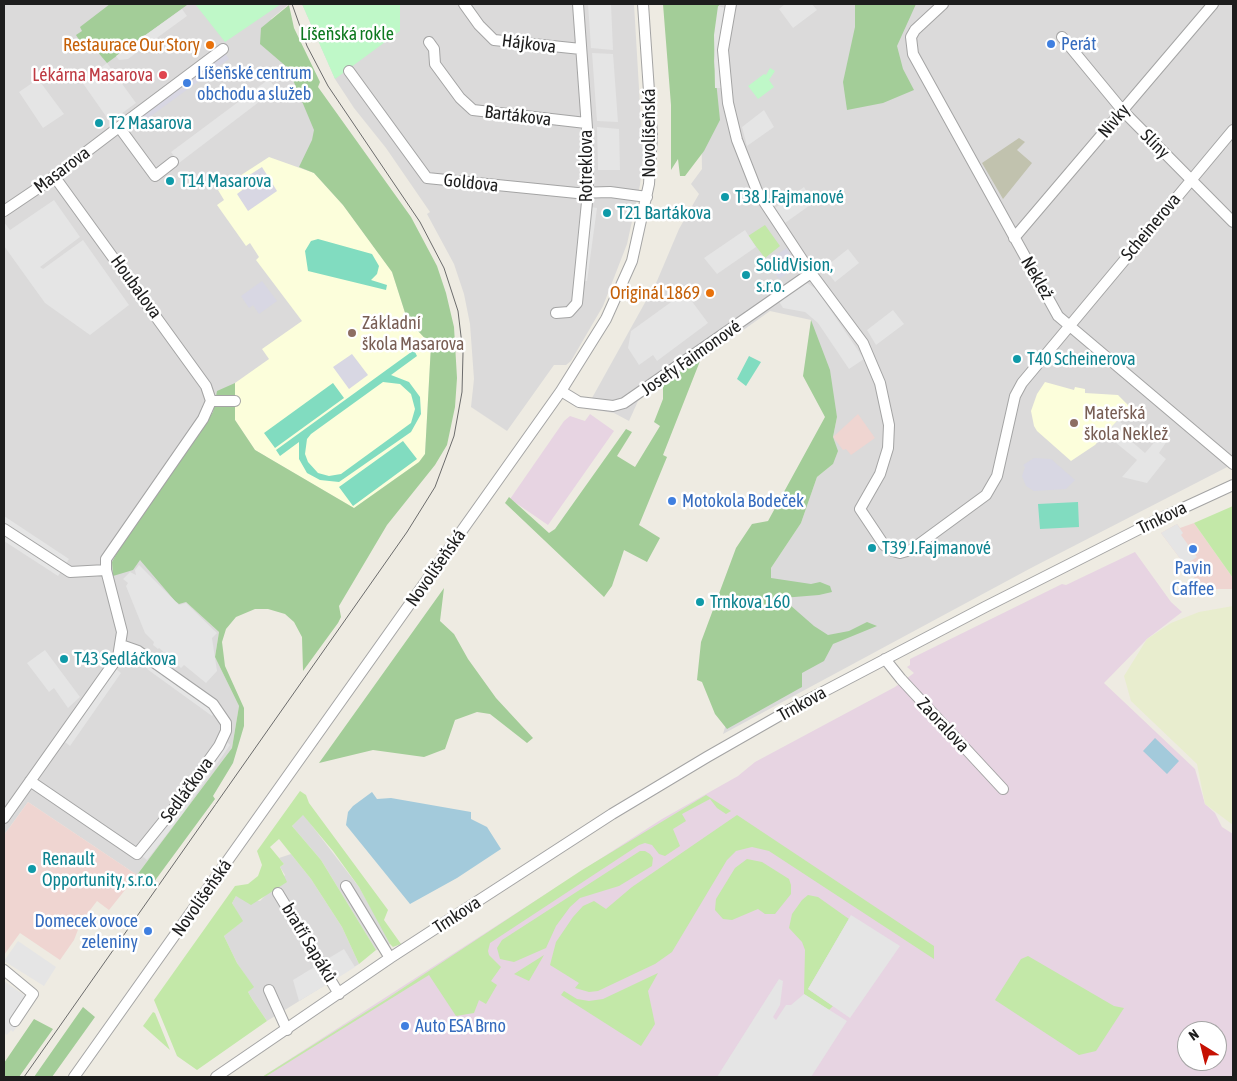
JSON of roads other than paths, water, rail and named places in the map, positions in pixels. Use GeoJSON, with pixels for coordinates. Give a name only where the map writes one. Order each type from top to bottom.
{"type":"FeatureCollection","features":[{"type":"Feature","properties":{"kind":"street","name":"Hájkova"},"geometry":{"type":"LineString","coordinates":[[464,4],[479,25],[494,40],[581,49]]}},
{"type":"Feature","properties":{"kind":"street","name":"Rotreklova"},"geometry":{"type":"LineString","coordinates":[[556,312],[568,312],[577,303],[588,192],[586,123],[578,4]]}},
{"type":"Feature","properties":{"kind":"street","name":"Novolíšeňská"},"geometry":{"type":"LineString","coordinates":[[74,1077],[561,391],[598,334],[620,288],[636,247],[651,172],[652,135],[643,4]]}},
{"type":"Feature","properties":{"kind":"street"},"geometry":{"type":"LineString","coordinates":[[731,4],[723,50],[728,103],[737,140],[757,191],[811,272],[864,343],[880,383],[889,425],[888,448],[880,474],[860,509],[888,548],[893,551],[906,552],[986,495],[997,476],[1018,389],[1070,325]]}},
{"type":"Feature","properties":{"kind":"street","name":"Neklež"},"geometry":{"type":"LineString","coordinates":[[943,4],[920,23],[911,38],[912,54],[1058,316],[1233,464]]}},
{"type":"Feature","properties":{"kind":"street","name":"Nivky"},"geometry":{"type":"LineString","coordinates":[[1014,238],[1213,4]]}},
{"type":"Feature","properties":{"kind":"street","name":"Slíny"},"geometry":{"type":"LineString","coordinates":[[1062,37],[1123,111],[1233,222]]}},
{"type":"Feature","properties":{"kind":"street","name":"Bartákova"},"geometry":{"type":"LineString","coordinates":[[428,42],[434,48],[435,64],[460,98],[473,110],[586,123]]}},
{"type":"Feature","properties":{"kind":"street","name":"Masarova"},"geometry":{"type":"LineString","coordinates":[[4,211],[54,176],[223,49]]}},
{"type":"Feature","properties":{"kind":"street","name":"Goldova"},"geometry":{"type":"LineString","coordinates":[[349,71],[428,178],[577,193],[610,192],[647,197]]}},
{"type":"Feature","properties":{"kind":"street"},"geometry":{"type":"LineString","coordinates":[[119,127],[155,176],[173,162]]}},
{"type":"Feature","properties":{"kind":"street","name":"Scheinerova"},"geometry":{"type":"LineString","coordinates":[[1070,325],[1233,130]]}},
{"type":"Feature","properties":{"kind":"street","name":"Houbalova"},"geometry":{"type":"LineString","coordinates":[[54,176],[206,386],[211,401]]}},
{"type":"Feature","properties":{"kind":"street","name":"Josefy Faimonové"},"geometry":{"type":"LineString","coordinates":[[561,391],[579,402],[607,405],[624,403],[811,272]]}},
{"type":"Feature","properties":{"kind":"street"},"geometry":{"type":"LineString","coordinates":[[4,818],[118,657],[121,645],[121,627],[106,570],[106,558],[203,419],[211,401],[235,401]]}},
{"type":"Feature","properties":{"kind":"street","name":"Trnkova"},"geometry":{"type":"LineString","coordinates":[[222,1076],[390,958],[612,814],[781,715],[885,659],[1124,537],[1233,485]]}},
{"type":"Feature","properties":{"kind":"street"},"geometry":{"type":"LineString","coordinates":[[4,529],[70,572],[106,570]]}},
{"type":"Feature","properties":{"kind":"street","name":"Sedláčkova"},"geometry":{"type":"LineString","coordinates":[[30,782],[137,854],[179,802],[219,746],[226,723],[213,704],[138,651],[121,645]]}},
{"type":"Feature","properties":{"kind":"street","name":"Zaoralova"},"geometry":{"type":"LineString","coordinates":[[885,659],[901,679],[1003,789]]}},
{"type":"Feature","properties":{"kind":"street"},"geometry":{"type":"LineString","coordinates":[[346,886],[390,958]]}},
{"type":"Feature","properties":{"kind":"street","name":"bratří Sapáků"},"geometry":{"type":"LineString","coordinates":[[278,893],[340,994]]}},
{"type":"Feature","properties":{"kind":"street"},"geometry":{"type":"LineString","coordinates":[[4,970],[28,988],[32,994],[15,1022]]}},
{"type":"Feature","properties":{"kind":"street"},"geometry":{"type":"LineString","coordinates":[[269,990],[287,1030]]}},
{"type":"Feature","properties":{"kind":"water"},"geometry":{"type":"Polygon","coordinates":[[[1155,738],[1179,761],[1167,774],[1143,751],[1155,738]]]}},
{"type":"Feature","properties":{"kind":"water"},"geometry":{"type":"Polygon","coordinates":[[[372,792],[377,799],[391,798],[471,812],[471,819],[487,827],[501,849],[457,878],[410,904],[346,825],[348,812],[372,792]]]}},
{"type":"Feature","properties":{"kind":"tram line"},"geometry":{"type":"LineString","coordinates":[[24,1077],[407,532],[435,487],[454,436],[462,392],[463,353],[458,311],[444,268],[420,222],[328,86],[307,46],[292,4]]}},
{"type":"Feature","properties":{"kind":"place","name":"Perát"},"geometry":{"type":"Point","coordinates":[1051,44]}},
{"type":"Feature","properties":{"kind":"place","name":"Restaurace Our Story"},"geometry":{"type":"Point","coordinates":[210,45]}},
{"type":"Feature","properties":{"kind":"place","name":"Lékárna Masarova"},"geometry":{"type":"Point","coordinates":[163,75]}},
{"type":"Feature","properties":{"kind":"place","name":"Líšeňské centrum obchodu a služeb"},"geometry":{"type":"Point","coordinates":[187,83]}},
{"type":"Feature","properties":{"kind":"place","name":"T2 Masarova"},"geometry":{"type":"Point","coordinates":[99,123]}},
{"type":"Feature","properties":{"kind":"place","name":"T14 Masarova"},"geometry":{"type":"Point","coordinates":[170,181]}},
{"type":"Feature","properties":{"kind":"place","name":"T38 J.Fajmanové"},"geometry":{"type":"Point","coordinates":[725,197]}},
{"type":"Feature","properties":{"kind":"place","name":"T21 Bartákova"},"geometry":{"type":"Point","coordinates":[607,213]}},
{"type":"Feature","properties":{"kind":"place","name":"SolidVision, s.r.o."},"geometry":{"type":"Point","coordinates":[746,275]}},
{"type":"Feature","properties":{"kind":"place","name":"Originál 1869"},"geometry":{"type":"Point","coordinates":[710,293]}},
{"type":"Feature","properties":{"kind":"place","name":"Základní škola Masarova"},"geometry":{"type":"Point","coordinates":[352,333]}},
{"type":"Feature","properties":{"kind":"place","name":"T40 Scheinerova"},"geometry":{"type":"Point","coordinates":[1017,359]}},
{"type":"Feature","properties":{"kind":"place","name":"Mateřská škola Neklež"},"geometry":{"type":"Point","coordinates":[1074,423]}},
{"type":"Feature","properties":{"kind":"place","name":"Motokola Bodeček"},"geometry":{"type":"Point","coordinates":[672,501]}},
{"type":"Feature","properties":{"kind":"place","name":"T39 J.Fajmanové"},"geometry":{"type":"Point","coordinates":[872,548]}},
{"type":"Feature","properties":{"kind":"place","name":"Pavin Caffee"},"geometry":{"type":"Point","coordinates":[1193,549]}},
{"type":"Feature","properties":{"kind":"place","name":"Trnkova 160"},"geometry":{"type":"Point","coordinates":[700,602]}},
{"type":"Feature","properties":{"kind":"place","name":"T43 Sedláčkova"},"geometry":{"type":"Point","coordinates":[64,659]}},
{"type":"Feature","properties":{"kind":"place","name":"Renault Opportunity, s.r.o."},"geometry":{"type":"Point","coordinates":[32,869]}},
{"type":"Feature","properties":{"kind":"place","name":"Domecek ovoce zeleniny"},"geometry":{"type":"Point","coordinates":[148,931]}},
{"type":"Feature","properties":{"kind":"place","name":"Auto ESA Brno"},"geometry":{"type":"Point","coordinates":[405,1026]}},
{"type":"Feature","properties":{"kind":"park label","name":"Líšeňská rokle"},"geometry":{"type":"Point","coordinates":[347,34]}}]}
